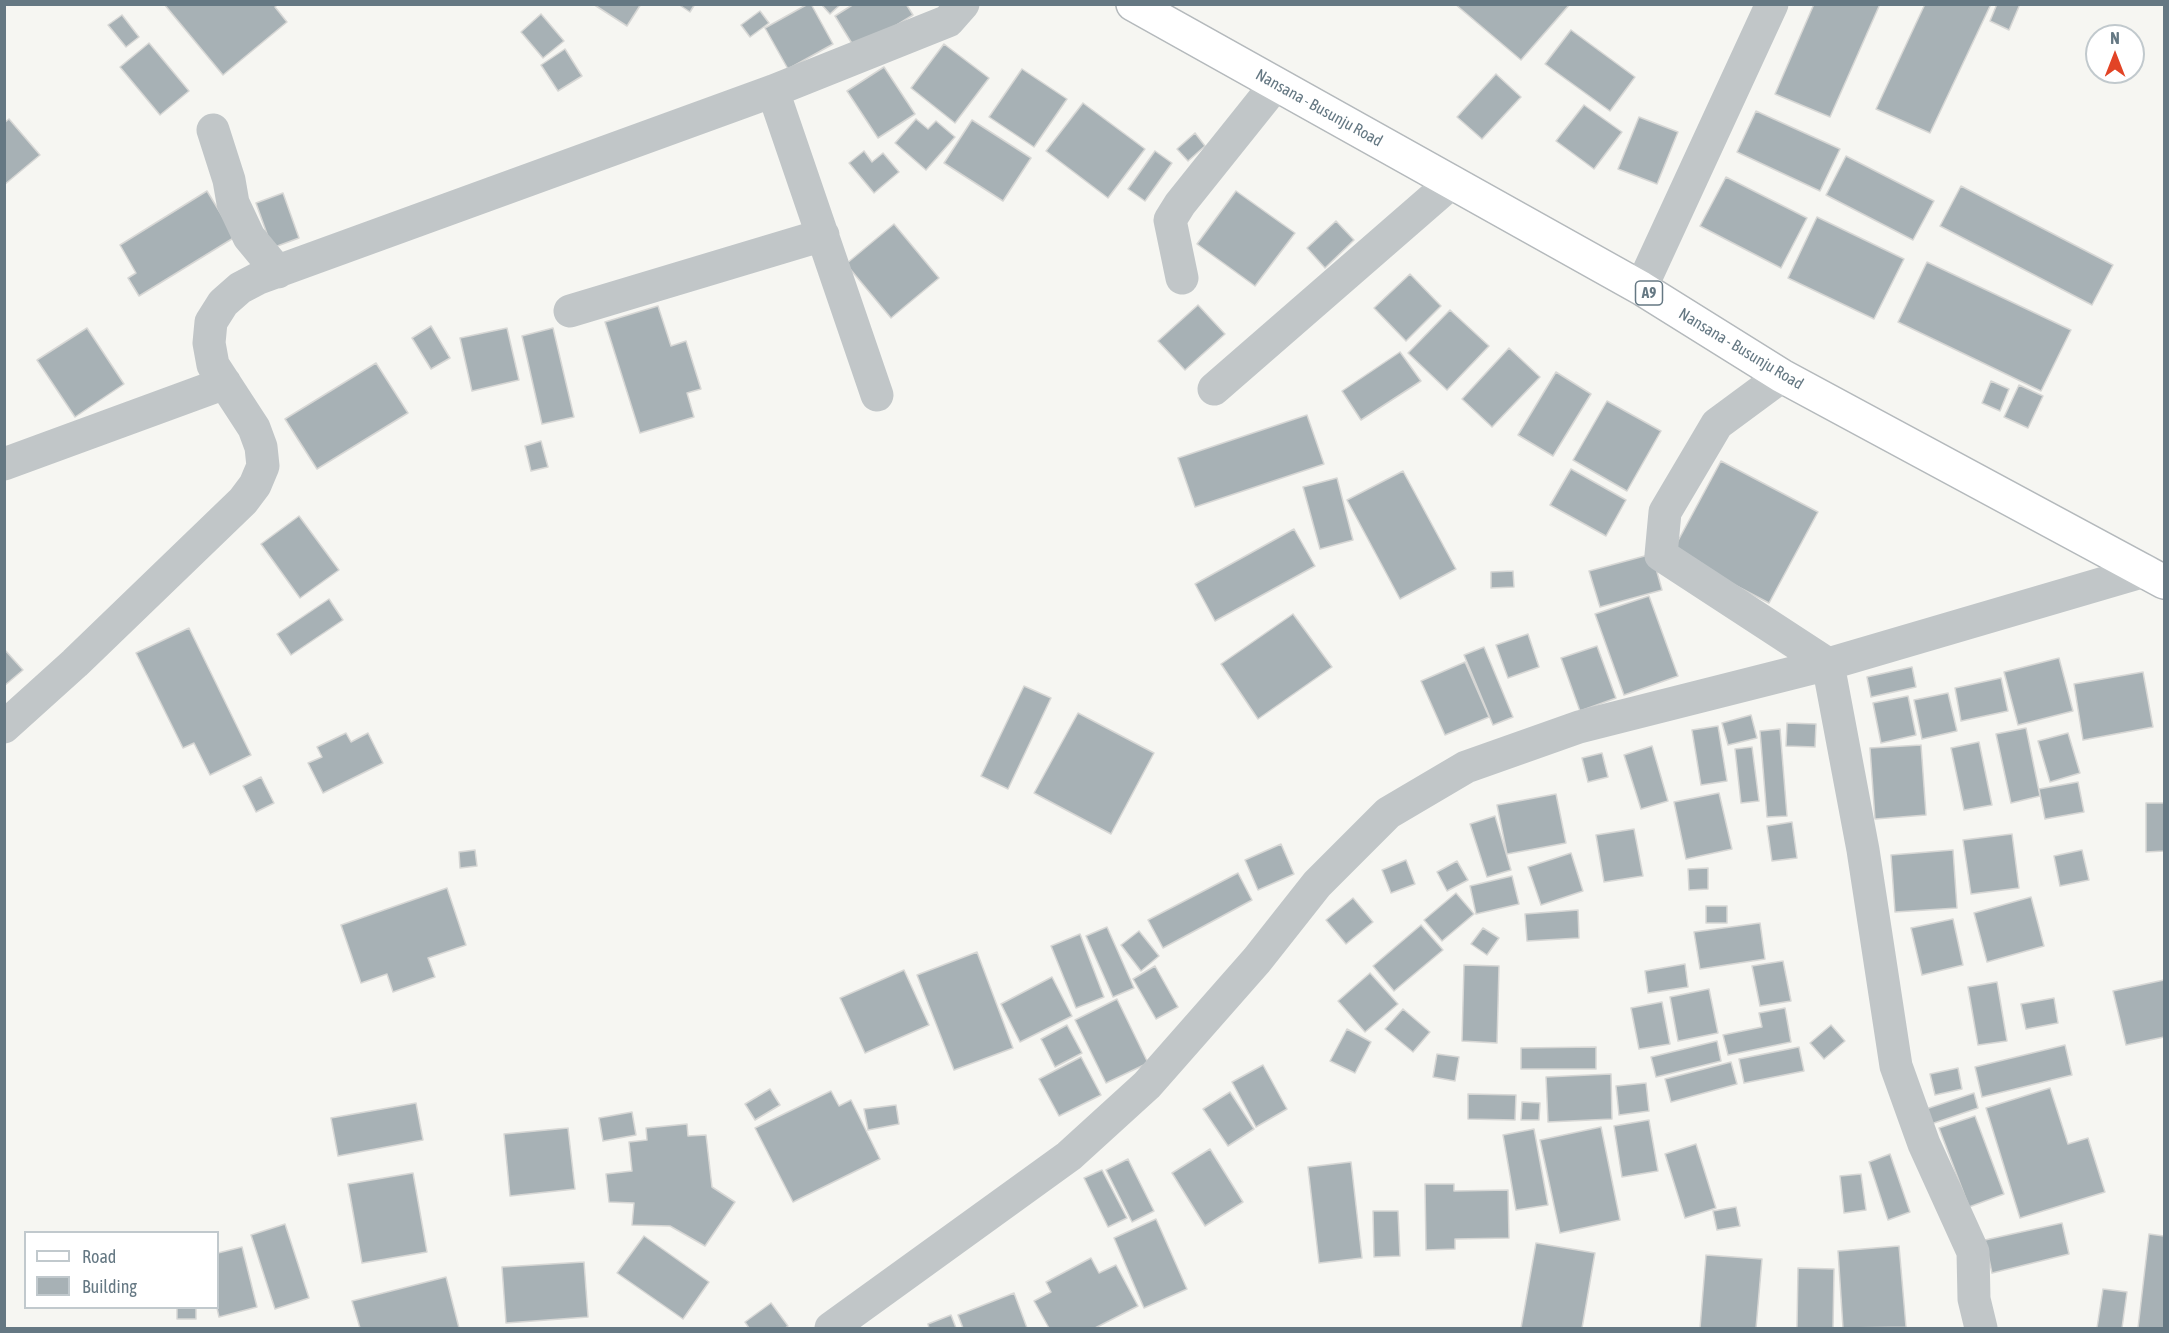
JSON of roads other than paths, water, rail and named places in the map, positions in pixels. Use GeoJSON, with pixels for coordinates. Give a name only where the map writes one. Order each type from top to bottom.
{"type":"FeatureCollection","features":[{"type":"Feature","properties":{"kind":"main road","name":"Nansana - Busunju Road"},"geometry":{"type":"LineString","coordinates":[[1133,4],[1641,288],[1782,376],[2155,576]]}},
{"type":"Feature","properties":{"kind":"street"},"geometry":{"type":"LineString","coordinates":[[4,727],[75,663],[243,501],[255,485],[263,466],[261,447],[254,428],[213,365],[209,343],[211,322],[223,303],[240,288],[259,278],[773,91],[948,21],[963,4]]}},
{"type":"Feature","properties":{"kind":"street"},"geometry":{"type":"LineString","coordinates":[[1641,288],[1772,4]]}},
{"type":"Feature","properties":{"kind":"street"},"geometry":{"type":"LineString","coordinates":[[1182,278],[1170,220],[1180,204],[1276,84]]}},
{"type":"Feature","properties":{"kind":"street"},"geometry":{"type":"LineString","coordinates":[[773,91],[877,394]]}},
{"type":"Feature","properties":{"kind":"street"},"geometry":{"type":"LineString","coordinates":[[213,130],[229,180],[233,203],[249,237],[278,272]]}},
{"type":"Feature","properties":{"kind":"street"},"geometry":{"type":"LineString","coordinates":[[1214,388],[1452,182]]}},
{"type":"Feature","properties":{"kind":"street"},"geometry":{"type":"LineString","coordinates":[[570,311],[823,235]]}},
{"type":"Feature","properties":{"kind":"street"},"geometry":{"type":"LineString","coordinates":[[1782,376],[1717,424],[1665,512],[1661,555],[1828,664],[1863,850],[1896,1066],[1924,1144],[1973,1252],[1974,1299],[1982,1329]]}},
{"type":"Feature","properties":{"kind":"street"},"geometry":{"type":"LineString","coordinates":[[4,464],[225,383]]}},
{"type":"Feature","properties":{"kind":"street"},"geometry":{"type":"LineString","coordinates":[[831,1329],[1070,1156],[1148,1085],[1257,960],[1317,884],[1388,813],[1466,767],[1579,727],[1828,664],[2155,576]]}}]}
